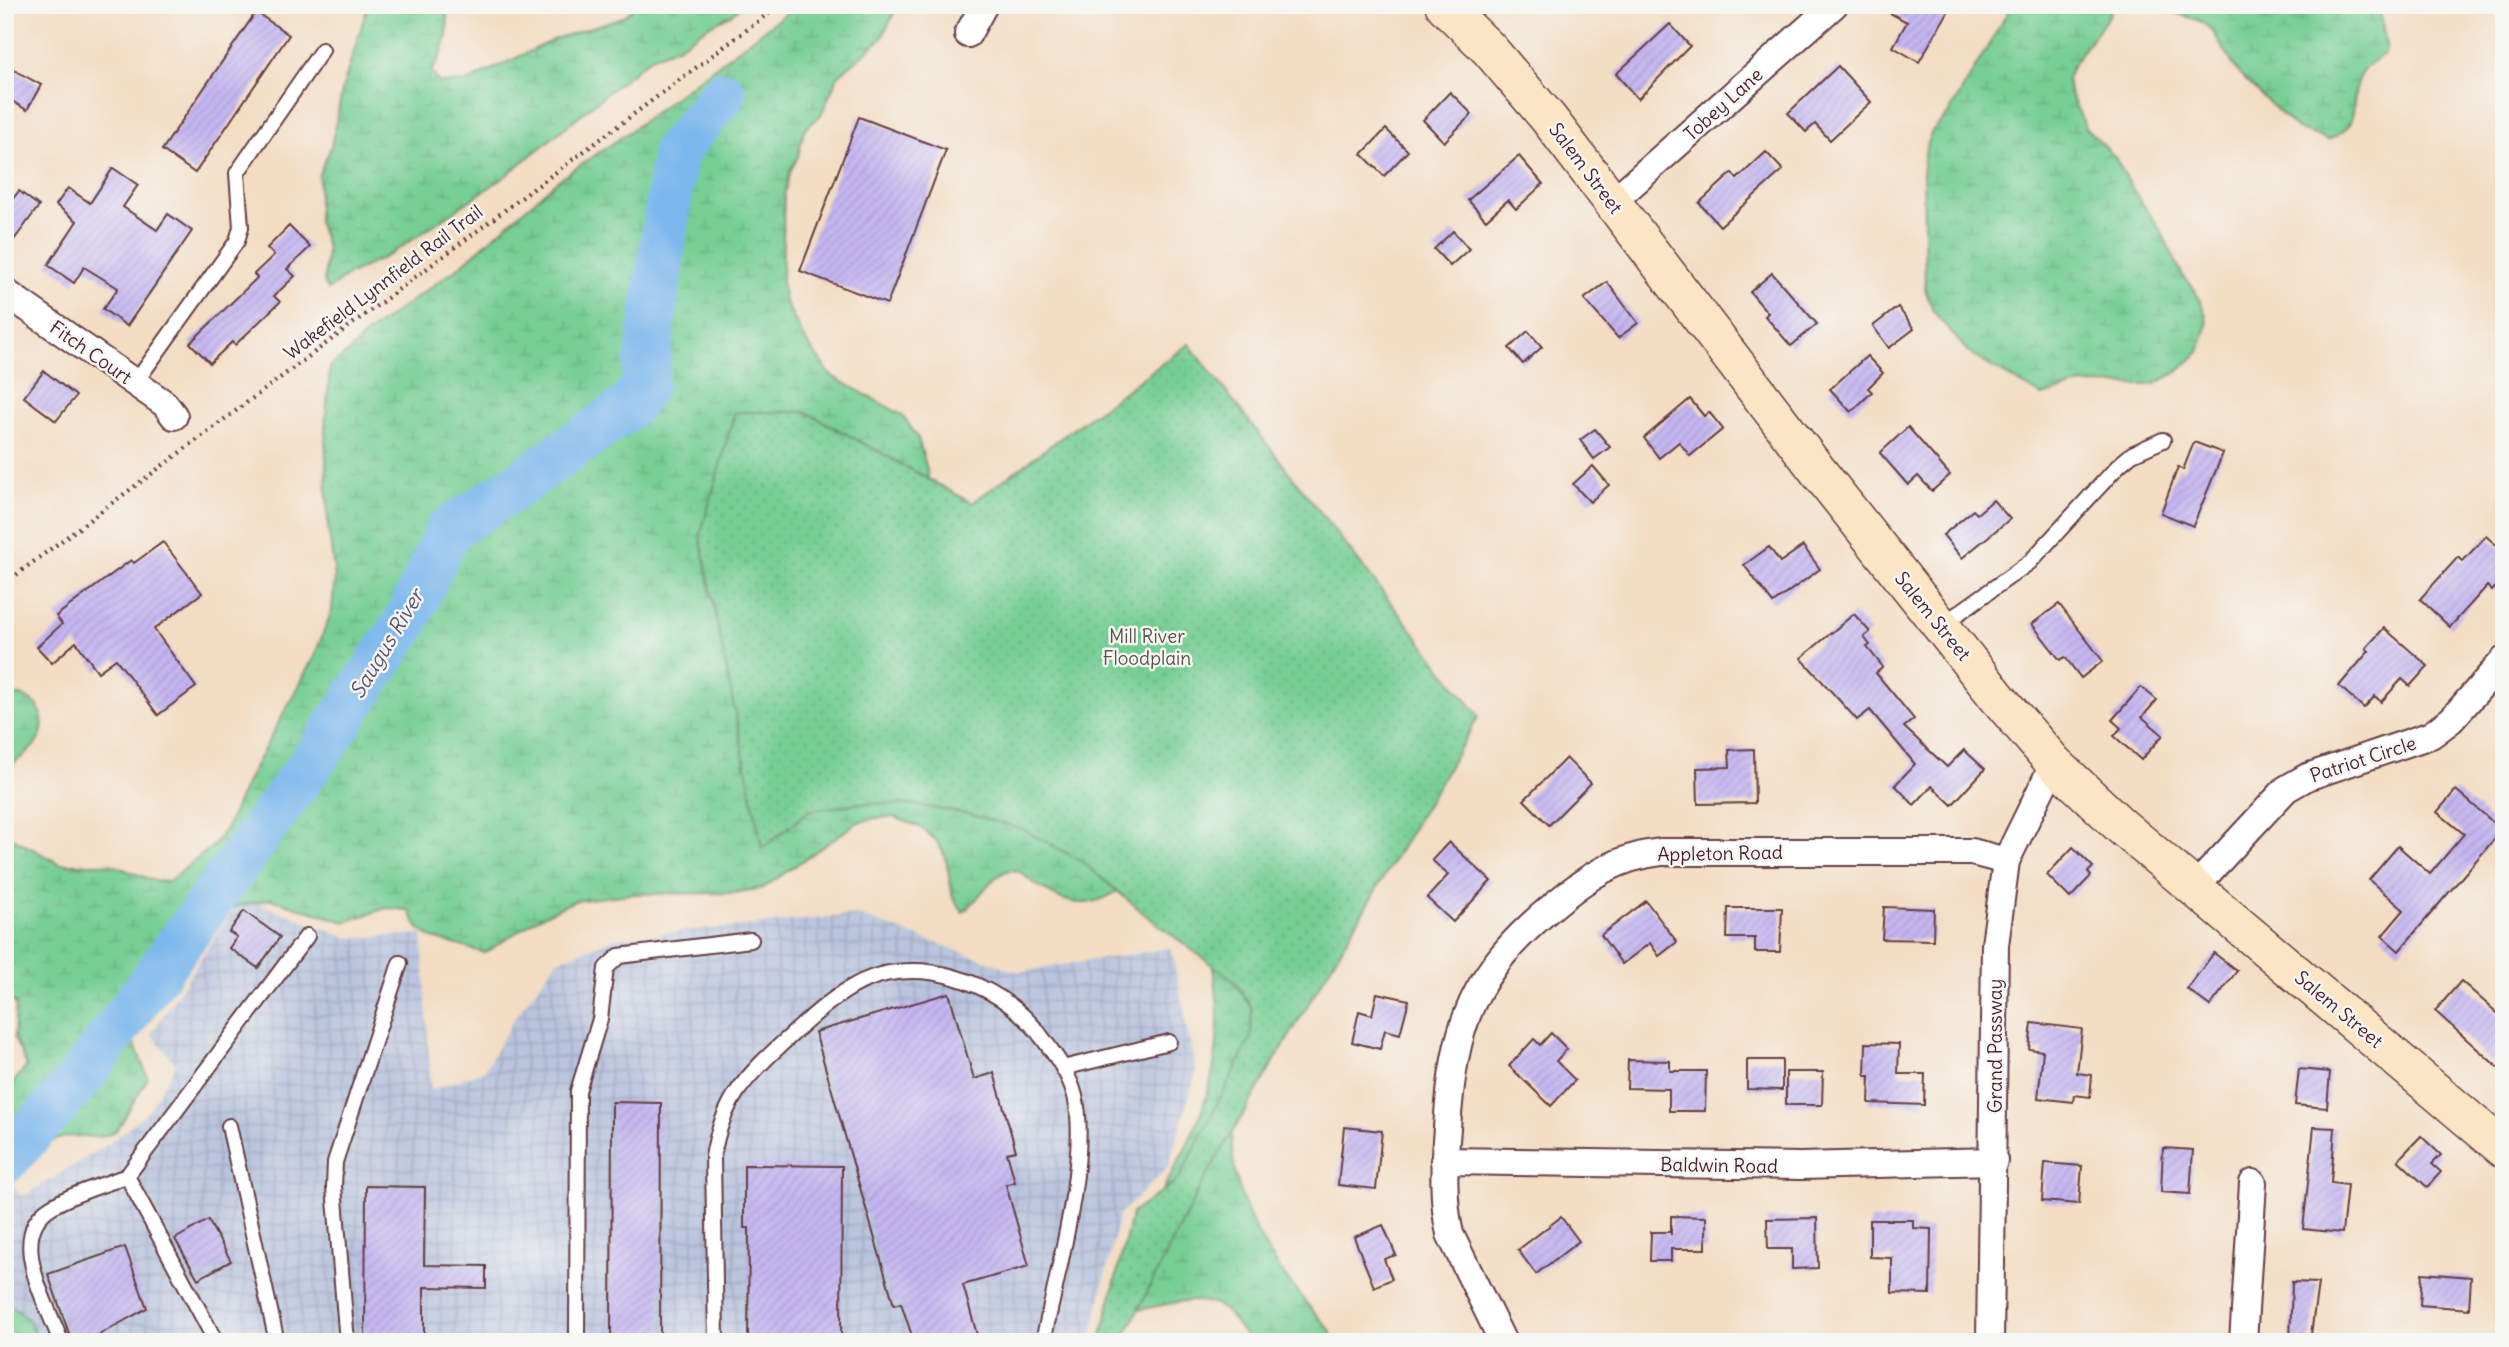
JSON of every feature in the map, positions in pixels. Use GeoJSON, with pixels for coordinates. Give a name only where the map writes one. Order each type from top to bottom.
{"type":"FeatureCollection","features":[{"type":"Feature","properties":{"kind":"main road","name":"Salem Street"},"geometry":{"type":"LineString","coordinates":[[1444,5],[1504,67],[1940,626],[2054,763],[2194,888],[2501,1142]]}},
{"type":"Feature","properties":{"kind":"street"},"geometry":{"type":"LineString","coordinates":[[968,34],[984,5]]}},
{"type":"Feature","properties":{"kind":"street","name":"Tobey Lane"},"geometry":{"type":"LineString","coordinates":[[1611,203],[1834,5]]}},
{"type":"Feature","properties":{"kind":"street","name":"Fitch Court"},"geometry":{"type":"LineString","coordinates":[[5,292],[165,404],[174,416]]}},
{"type":"Feature","properties":{"kind":"street","name":"Patriot Circle"},"geometry":{"type":"LineString","coordinates":[[2194,888],[2286,789],[2307,777],[2431,735],[2451,720],[2504,660]]}},
{"type":"Feature","properties":{"kind":"street","name":"Grand Passway"},"geometry":{"type":"LineString","coordinates":[[1990,1342],[1995,945],[2007,861],[2054,763]]}},
{"type":"Feature","properties":{"kind":"street","name":"Appleton Road"},"geometry":{"type":"LineString","coordinates":[[1503,1342],[1450,1234],[1446,1216],[1444,1161],[1455,1050],[1466,1014],[1492,966],[1522,932],[1600,870],[1636,855],[1661,852],[1977,852],[2007,861]]}},
{"type":"Feature","properties":{"kind":"street","name":"Baldwin Road"},"geometry":{"type":"LineString","coordinates":[[1444,1161],[1800,1166],[1994,1161]]}},
{"type":"Feature","properties":{"kind":"street"},"geometry":{"type":"LineString","coordinates":[[2243,1342],[2253,1183]]}},
{"type":"Feature","properties":{"kind":"lane"},"geometry":{"type":"LineString","coordinates":[[135,383],[237,241],[241,228],[237,173],[322,50]]}},
{"type":"Feature","properties":{"kind":"lane"},"geometry":{"type":"LineString","coordinates":[[1940,626],[2030,562],[2132,454],[2163,440]]}},
{"type":"Feature","properties":{"kind":"lane"},"geometry":{"type":"LineString","coordinates":[[61,1342],[30,1254],[32,1230],[40,1217],[52,1206],[127,1176],[307,936]]}},
{"type":"Feature","properties":{"kind":"lane"},"geometry":{"type":"LineString","coordinates":[[577,1342],[578,1091],[600,1019],[606,968],[619,956],[751,940]]}},
{"type":"Feature","properties":{"kind":"lane"},"geometry":{"type":"LineString","coordinates":[[347,1342],[334,1187],[335,1162],[400,963]]}},
{"type":"Feature","properties":{"kind":"lane"},"geometry":{"type":"LineString","coordinates":[[716,1342],[713,1157],[717,1130],[727,1103],[742,1084],[813,1015],[853,986],[873,978],[911,971],[950,976],[991,991],[1005,1000],[1028,1020],[1063,1068],[1075,1095],[1078,1113],[1075,1178],[1043,1342]]}},
{"type":"Feature","properties":{"kind":"lane"},"geometry":{"type":"LineString","coordinates":[[1063,1068],[1169,1042]]}},
{"type":"Feature","properties":{"kind":"lane"},"geometry":{"type":"LineString","coordinates":[[229,1126],[277,1342]]}},
{"type":"Feature","properties":{"kind":"lane"},"geometry":{"type":"LineString","coordinates":[[127,1176],[216,1342]]}},
{"type":"Feature","properties":{"kind":"path","name":"Wakefield Lynnfield Rail Trail"},"geometry":{"type":"LineString","coordinates":[[5,583],[780,5]]}},
{"type":"Feature","properties":{"kind":"shaded area"},"geometry":{"type":"Polygon","coordinates":[[[242,897],[349,938],[422,934],[431,1090],[484,1071],[515,1017],[558,960],[617,938],[856,915],[1018,972],[1171,948],[1196,1072],[1169,1166],[1119,1215],[1090,1342],[5,1342],[5,1175],[22,1197],[110,1143],[149,1110],[176,1064],[151,1034],[242,897]]]}},
{"type":"Feature","properties":{"kind":"green space"},"geometry":{"type":"Polygon","coordinates":[[[368,5],[445,5],[446,40],[431,71],[439,83],[467,82],[555,39],[623,17],[637,5],[742,5],[731,15],[710,25],[679,46],[650,58],[503,178],[391,254],[348,275],[328,290],[324,282],[327,248],[318,220],[319,174],[331,147],[343,87],[368,5]]]}},
{"type":"Feature","properties":{"kind":"green space"},"geometry":{"type":"Polygon","coordinates":[[[797,5],[898,5],[882,38],[838,76],[821,115],[804,130],[798,157],[790,171],[784,195],[784,299],[802,335],[830,375],[902,415],[918,438],[927,470],[928,491],[1282,941],[1232,1124],[1233,1154],[1238,1183],[1259,1236],[1292,1285],[1330,1330],[1334,1342],[1250,1342],[1225,1311],[1202,1301],[1138,1310],[1131,1306],[1160,1198],[1199,1118],[1213,1072],[1218,1003],[1210,955],[1122,888],[1097,901],[1074,902],[1053,895],[1016,870],[1011,870],[997,876],[963,912],[953,898],[946,858],[937,841],[920,827],[894,817],[858,822],[763,888],[733,893],[629,894],[574,901],[538,918],[485,953],[430,937],[418,927],[409,910],[386,908],[345,922],[271,899],[234,907],[195,941],[148,1009],[132,1038],[148,1078],[117,1130],[101,1136],[64,1137],[54,1141],[35,1152],[5,1183],[8,1089],[27,1066],[14,1038],[16,1003],[5,999],[5,834],[60,864],[110,864],[154,881],[169,881],[213,846],[227,827],[247,781],[314,657],[332,610],[335,578],[328,525],[325,428],[330,366],[349,352],[367,333],[459,267],[557,181],[626,134],[797,5]]]}},
{"type":"Feature","properties":{"kind":"green space"},"geometry":{"type":"Polygon","coordinates":[[[2012,5],[2112,5],[2110,14],[2072,66],[2067,79],[2069,92],[2086,128],[2115,157],[2134,192],[2160,229],[2183,276],[2194,288],[2206,315],[2207,326],[2199,352],[2179,371],[2153,385],[2083,384],[2042,396],[1970,354],[1933,311],[1925,289],[1923,165],[1927,143],[1932,131],[1949,113],[2012,5]]]}},
{"type":"Feature","properties":{"kind":"green space"},"geometry":{"type":"Polygon","coordinates":[[[2164,5],[2379,5],[2385,53],[2362,72],[2356,85],[2351,120],[2339,134],[2328,140],[2297,129],[2239,74],[2212,30],[2200,21],[2170,11],[2164,5]]]}},
{"type":"Feature","properties":{"kind":"green space","name":"Mill River Floodplain"},"geometry":{"type":"Polygon","coordinates":[[[1189,344],[1479,716],[1200,1187],[1122,1342],[1100,1342],[1132,1213],[1179,1179],[1251,1038],[1252,1009],[1235,982],[1147,916],[1080,860],[1022,829],[968,814],[915,805],[864,803],[811,810],[762,848],[700,536],[735,412],[806,412],[972,503],[1189,344]]]}},
{"type":"Feature","properties":{"kind":"green space"},"geometry":{"type":"Polygon","coordinates":[[[22,695],[37,705],[43,726],[41,735],[30,750],[5,770],[5,696],[22,695]]]}},
{"type":"Feature","properties":{"kind":"green space"},"geometry":{"type":"Polygon","coordinates":[[[5,1301],[29,1320],[38,1342],[5,1342],[5,1301]]]}},
{"type":"Feature","properties":{"kind":"building"},"geometry":{"type":"Polygon","coordinates":[[[1875,5],[1952,5],[1919,62],[1893,47],[1907,22],[1875,5]]]}},
{"type":"Feature","properties":{"kind":"building"},"geometry":{"type":"Polygon","coordinates":[[[256,12],[289,35],[195,173],[162,150],[256,12]]]}},
{"type":"Feature","properties":{"kind":"building"},"geometry":{"type":"Polygon","coordinates":[[[1670,24],[1690,46],[1638,99],[1616,74],[1670,24]]]}},
{"type":"Feature","properties":{"kind":"building"},"geometry":{"type":"Polygon","coordinates":[[[1838,66],[1871,102],[1830,140],[1815,124],[1806,132],[1788,113],[1838,66]]]}},
{"type":"Feature","properties":{"kind":"building"},"geometry":{"type":"Polygon","coordinates":[[[14,70],[41,85],[27,110],[5,97],[5,86],[14,70]]]}},
{"type":"Feature","properties":{"kind":"building"},"geometry":{"type":"Polygon","coordinates":[[[1450,92],[1472,114],[1444,142],[1423,120],[1450,92]]]}},
{"type":"Feature","properties":{"kind":"building"},"geometry":{"type":"Polygon","coordinates":[[[859,117],[946,150],[887,304],[800,271],[859,117]]]}},
{"type":"Feature","properties":{"kind":"building"},"geometry":{"type":"Polygon","coordinates":[[[1386,129],[1408,151],[1384,176],[1362,154],[1386,129]]]}},
{"type":"Feature","properties":{"kind":"building"},"geometry":{"type":"Polygon","coordinates":[[[1766,152],[1783,170],[1720,226],[1699,203],[1732,173],[1737,179],[1766,152]]]}},
{"type":"Feature","properties":{"kind":"building"},"geometry":{"type":"Polygon","coordinates":[[[1519,156],[1543,184],[1516,209],[1508,200],[1486,220],[1468,200],[1519,156]]]}},
{"type":"Feature","properties":{"kind":"building"},"geometry":{"type":"Polygon","coordinates":[[[113,168],[138,185],[123,207],[157,230],[168,214],[192,231],[127,326],[103,309],[118,288],[84,267],[74,283],[48,265],[77,221],[56,205],[68,188],[90,203],[113,168]]]}},
{"type":"Feature","properties":{"kind":"building"},"geometry":{"type":"Polygon","coordinates":[[[19,191],[39,206],[5,252],[5,209],[19,191]]]}},
{"type":"Feature","properties":{"kind":"building"},"geometry":{"type":"Polygon","coordinates":[[[289,226],[310,247],[287,269],[295,276],[274,296],[280,302],[235,345],[232,342],[210,363],[190,343],[257,278],[254,274],[274,255],[267,248],[289,226]]]}},
{"type":"Feature","properties":{"kind":"building"},"geometry":{"type":"Polygon","coordinates":[[[1453,231],[1469,249],[1450,266],[1434,249],[1453,231]]]}},
{"type":"Feature","properties":{"kind":"building"},"geometry":{"type":"Polygon","coordinates":[[[1772,273],[1817,324],[1791,346],[1765,316],[1768,313],[1750,292],[1772,273]]]}},
{"type":"Feature","properties":{"kind":"building"},"geometry":{"type":"Polygon","coordinates":[[[1607,282],[1638,323],[1618,338],[1584,299],[1607,282]]]}},
{"type":"Feature","properties":{"kind":"building"},"geometry":{"type":"Polygon","coordinates":[[[1898,307],[1914,329],[1889,348],[1873,326],[1898,307]]]}},
{"type":"Feature","properties":{"kind":"building"},"geometry":{"type":"Polygon","coordinates":[[[1528,331],[1542,347],[1523,364],[1509,348],[1528,331]]]}},
{"type":"Feature","properties":{"kind":"building"},"geometry":{"type":"Polygon","coordinates":[[[1867,356],[1883,373],[1868,388],[1872,392],[1851,412],[1830,389],[1867,356]]]}},
{"type":"Feature","properties":{"kind":"building"},"geometry":{"type":"Polygon","coordinates":[[[44,371],[76,396],[56,421],[24,397],[44,371]]]}},
{"type":"Feature","properties":{"kind":"building"},"geometry":{"type":"Polygon","coordinates":[[[1690,399],[1704,416],[1709,412],[1723,429],[1690,456],[1679,442],[1659,458],[1644,438],[1690,399]]]}},
{"type":"Feature","properties":{"kind":"building"},"geometry":{"type":"Polygon","coordinates":[[[1908,427],[1950,475],[1932,491],[1918,476],[1908,485],[1880,453],[1908,427]]]}},
{"type":"Feature","properties":{"kind":"building"},"geometry":{"type":"Polygon","coordinates":[[[1595,429],[1610,447],[1594,459],[1580,440],[1595,429]]]}},
{"type":"Feature","properties":{"kind":"building"},"geometry":{"type":"Polygon","coordinates":[[[2194,442],[2223,453],[2193,526],[2161,513],[2178,467],[2183,470],[2194,442]]]}},
{"type":"Feature","properties":{"kind":"building"},"geometry":{"type":"Polygon","coordinates":[[[1593,466],[1609,485],[1590,502],[1573,484],[1593,466]]]}},
{"type":"Feature","properties":{"kind":"building"},"geometry":{"type":"Polygon","coordinates":[[[1993,500],[2010,519],[1962,558],[1943,535],[1973,510],[1977,514],[1993,500]]]}},
{"type":"Feature","properties":{"kind":"building"},"geometry":{"type":"Polygon","coordinates":[[[2486,536],[2504,552],[2504,578],[2492,591],[2487,586],[2450,627],[2420,599],[2458,557],[2463,561],[2486,536]]]}},
{"type":"Feature","properties":{"kind":"building"},"geometry":{"type":"Polygon","coordinates":[[[163,542],[202,593],[154,629],[196,687],[158,715],[116,659],[98,672],[76,642],[52,663],[37,647],[62,624],[56,616],[131,560],[134,563],[163,542]]]}},
{"type":"Feature","properties":{"kind":"building"},"geometry":{"type":"Polygon","coordinates":[[[1803,546],[1820,569],[1773,603],[1744,565],[1769,547],[1780,562],[1803,546]]]}},
{"type":"Feature","properties":{"kind":"building"},"geometry":{"type":"Polygon","coordinates":[[[2059,604],[2103,661],[2081,678],[2065,657],[2060,660],[2032,624],[2059,604]]]}},
{"type":"Feature","properties":{"kind":"building"},"geometry":{"type":"Polygon","coordinates":[[[1854,614],[1870,632],[1864,637],[1870,645],[1867,647],[1883,667],[1876,673],[1914,719],[1904,727],[1947,767],[1964,750],[1985,769],[1952,805],[1932,786],[1914,805],[1895,785],[1915,764],[1870,710],[1857,720],[1801,658],[1854,614]]]}},
{"type":"Feature","properties":{"kind":"building"},"geometry":{"type":"Polygon","coordinates":[[[2384,628],[2428,666],[2410,686],[2402,679],[2381,702],[2375,696],[2364,708],[2339,686],[2369,651],[2366,648],[2384,628]]]}},
{"type":"Feature","properties":{"kind":"building"},"geometry":{"type":"Polygon","coordinates":[[[2141,687],[2157,700],[2142,717],[2163,735],[2141,760],[2114,736],[2121,728],[2112,720],[2141,687]]]}},
{"type":"Feature","properties":{"kind":"building"},"geometry":{"type":"Polygon","coordinates":[[[1754,749],[1755,803],[1698,804],[1697,768],[1730,767],[1729,750],[1754,749]]]}},
{"type":"Feature","properties":{"kind":"building"},"geometry":{"type":"Polygon","coordinates":[[[1566,758],[1591,783],[1549,825],[1524,800],[1566,758]]]}},
{"type":"Feature","properties":{"kind":"building"},"geometry":{"type":"Polygon","coordinates":[[[2456,790],[2502,830],[2399,951],[2382,936],[2404,910],[2369,880],[2398,846],[2430,874],[2464,834],[2437,812],[2456,790]]]}},
{"type":"Feature","properties":{"kind":"building"},"geometry":{"type":"Polygon","coordinates":[[[1449,842],[1491,881],[1453,922],[1427,898],[1448,875],[1432,860],[1449,842]]]}},
{"type":"Feature","properties":{"kind":"building"},"geometry":{"type":"Polygon","coordinates":[[[2073,847],[2093,867],[2088,872],[2091,876],[2070,898],[2047,875],[2073,847]]]}},
{"type":"Feature","properties":{"kind":"building"},"geometry":{"type":"Polygon","coordinates":[[[1646,901],[1677,942],[1659,956],[1650,943],[1622,964],[1601,935],[1646,901]]]}},
{"type":"Feature","properties":{"kind":"building"},"geometry":{"type":"Polygon","coordinates":[[[1884,907],[1934,909],[1933,940],[1882,939],[1884,907]]]}},
{"type":"Feature","properties":{"kind":"building"},"geometry":{"type":"Polygon","coordinates":[[[1728,908],[1782,908],[1780,952],[1755,952],[1755,938],[1727,938],[1728,908]]]}},
{"type":"Feature","properties":{"kind":"building"},"geometry":{"type":"Polygon","coordinates":[[[244,911],[280,937],[258,968],[229,948],[237,937],[229,932],[244,911]]]}},
{"type":"Feature","properties":{"kind":"building"},"geometry":{"type":"Polygon","coordinates":[[[2214,953],[2237,971],[2210,1006],[2187,989],[2214,953]]]}},
{"type":"Feature","properties":{"kind":"building"},"geometry":{"type":"Polygon","coordinates":[[[2461,981],[2504,1019],[2504,1073],[2435,1011],[2461,981]]]}},
{"type":"Feature","properties":{"kind":"building"},"geometry":{"type":"Polygon","coordinates":[[[949,993],[974,1079],[994,1073],[1016,1151],[1007,1153],[1015,1182],[1006,1185],[1029,1266],[963,1285],[979,1342],[914,1342],[901,1303],[894,1305],[815,1032],[949,993]]]}},
{"type":"Feature","properties":{"kind":"building"},"geometry":{"type":"Polygon","coordinates":[[[1377,993],[1409,1000],[1400,1034],[1385,1030],[1380,1049],[1352,1042],[1359,1011],[1372,1015],[1377,993]]]}},
{"type":"Feature","properties":{"kind":"building"},"geometry":{"type":"Polygon","coordinates":[[[2032,1023],[2082,1029],[2077,1073],[2092,1075],[2090,1097],[2074,1095],[2073,1102],[2038,1098],[2043,1051],[2029,1049],[2032,1023]]]}},
{"type":"Feature","properties":{"kind":"building"},"geometry":{"type":"Polygon","coordinates":[[[1551,1033],[1567,1049],[1556,1061],[1575,1080],[1551,1106],[1509,1066],[1534,1039],[1540,1045],[1551,1033]]]}},
{"type":"Feature","properties":{"kind":"building"},"geometry":{"type":"Polygon","coordinates":[[[1866,1043],[1899,1044],[1898,1074],[1925,1074],[1924,1105],[1869,1103],[1870,1076],[1865,1076],[1866,1043]]]}},
{"type":"Feature","properties":{"kind":"building"},"geometry":{"type":"Polygon","coordinates":[[[1628,1060],[1670,1061],[1670,1071],[1706,1071],[1705,1111],[1669,1111],[1669,1089],[1627,1088],[1628,1060]]]}},
{"type":"Feature","properties":{"kind":"building"},"geometry":{"type":"Polygon","coordinates":[[[1747,1060],[1782,1060],[1782,1090],[1747,1089],[1747,1060]]]}},
{"type":"Feature","properties":{"kind":"building"},"geometry":{"type":"Polygon","coordinates":[[[2299,1069],[2330,1072],[2327,1108],[2295,1105],[2299,1069]]]}},
{"type":"Feature","properties":{"kind":"building"},"geometry":{"type":"Polygon","coordinates":[[[1786,1072],[1823,1072],[1822,1105],[1786,1105],[1786,1072]]]}},
{"type":"Feature","properties":{"kind":"building"},"geometry":{"type":"Polygon","coordinates":[[[612,1102],[661,1103],[660,1342],[611,1342],[612,1102]]]}},
{"type":"Feature","properties":{"kind":"building"},"geometry":{"type":"Polygon","coordinates":[[[1344,1127],[1382,1131],[1376,1189],[1338,1185],[1344,1127]]]}},
{"type":"Feature","properties":{"kind":"building"},"geometry":{"type":"Polygon","coordinates":[[[2314,1127],[2335,1128],[2331,1183],[2347,1185],[2342,1233],[2303,1229],[2314,1127]]]}},
{"type":"Feature","properties":{"kind":"building"},"geometry":{"type":"Polygon","coordinates":[[[2421,1136],[2441,1155],[2432,1164],[2441,1172],[2427,1187],[2398,1160],[2421,1136]]]}},
{"type":"Feature","properties":{"kind":"building"},"geometry":{"type":"Polygon","coordinates":[[[2163,1148],[2193,1150],[2190,1194],[2161,1192],[2163,1148]]]}},
{"type":"Feature","properties":{"kind":"building"},"geometry":{"type":"Polygon","coordinates":[[[2045,1163],[2082,1166],[2079,1204],[2042,1201],[2045,1163]]]}},
{"type":"Feature","properties":{"kind":"building"},"geometry":{"type":"Polygon","coordinates":[[[744,1165],[842,1166],[841,1342],[748,1342],[749,1228],[744,1228],[744,1165]]]}},
{"type":"Feature","properties":{"kind":"building"},"geometry":{"type":"Polygon","coordinates":[[[366,1186],[425,1187],[424,1265],[486,1266],[486,1288],[424,1287],[424,1342],[365,1342],[366,1186]]]}},
{"type":"Feature","properties":{"kind":"building"},"geometry":{"type":"Polygon","coordinates":[[[1671,1216],[1706,1217],[1706,1249],[1671,1249],[1671,1261],[1650,1261],[1651,1232],[1671,1232],[1671,1216]]]}},
{"type":"Feature","properties":{"kind":"building"},"geometry":{"type":"Polygon","coordinates":[[[1561,1217],[1579,1241],[1536,1274],[1518,1250],[1561,1217]]]}},
{"type":"Feature","properties":{"kind":"building"},"geometry":{"type":"Polygon","coordinates":[[[1817,1218],[1818,1268],[1792,1269],[1792,1249],[1768,1249],[1767,1219],[1817,1218]]]}},
{"type":"Feature","properties":{"kind":"building"},"geometry":{"type":"Polygon","coordinates":[[[208,1220],[231,1261],[198,1279],[175,1239],[208,1220]]]}},
{"type":"Feature","properties":{"kind":"building"},"geometry":{"type":"Polygon","coordinates":[[[1870,1220],[1913,1220],[1913,1228],[1931,1229],[1930,1294],[1892,1293],[1892,1258],[1870,1257],[1870,1220]]]}},
{"type":"Feature","properties":{"kind":"building"},"geometry":{"type":"Polygon","coordinates":[[[1383,1225],[1396,1255],[1384,1259],[1392,1279],[1374,1287],[1354,1237],[1383,1225]]]}},
{"type":"Feature","properties":{"kind":"building"},"geometry":{"type":"Polygon","coordinates":[[[125,1247],[147,1308],[86,1342],[72,1342],[48,1274],[125,1247]]]}},
{"type":"Feature","properties":{"kind":"building"},"geometry":{"type":"Polygon","coordinates":[[[2422,1273],[2471,1277],[2469,1309],[2420,1305],[2422,1273]]]}},
{"type":"Feature","properties":{"kind":"building"},"geometry":{"type":"Polygon","coordinates":[[[2292,1282],[2318,1283],[2310,1342],[2290,1342],[2292,1282]]]}},
{"type":"Feature","properties":{"kind":"waterway","name":"Saugus River"},"geometry":{"type":"LineString","coordinates":[[5,1161],[79,1080],[323,747],[405,624],[448,530],[512,489],[630,406],[644,386],[675,152],[723,94]]}}]}
